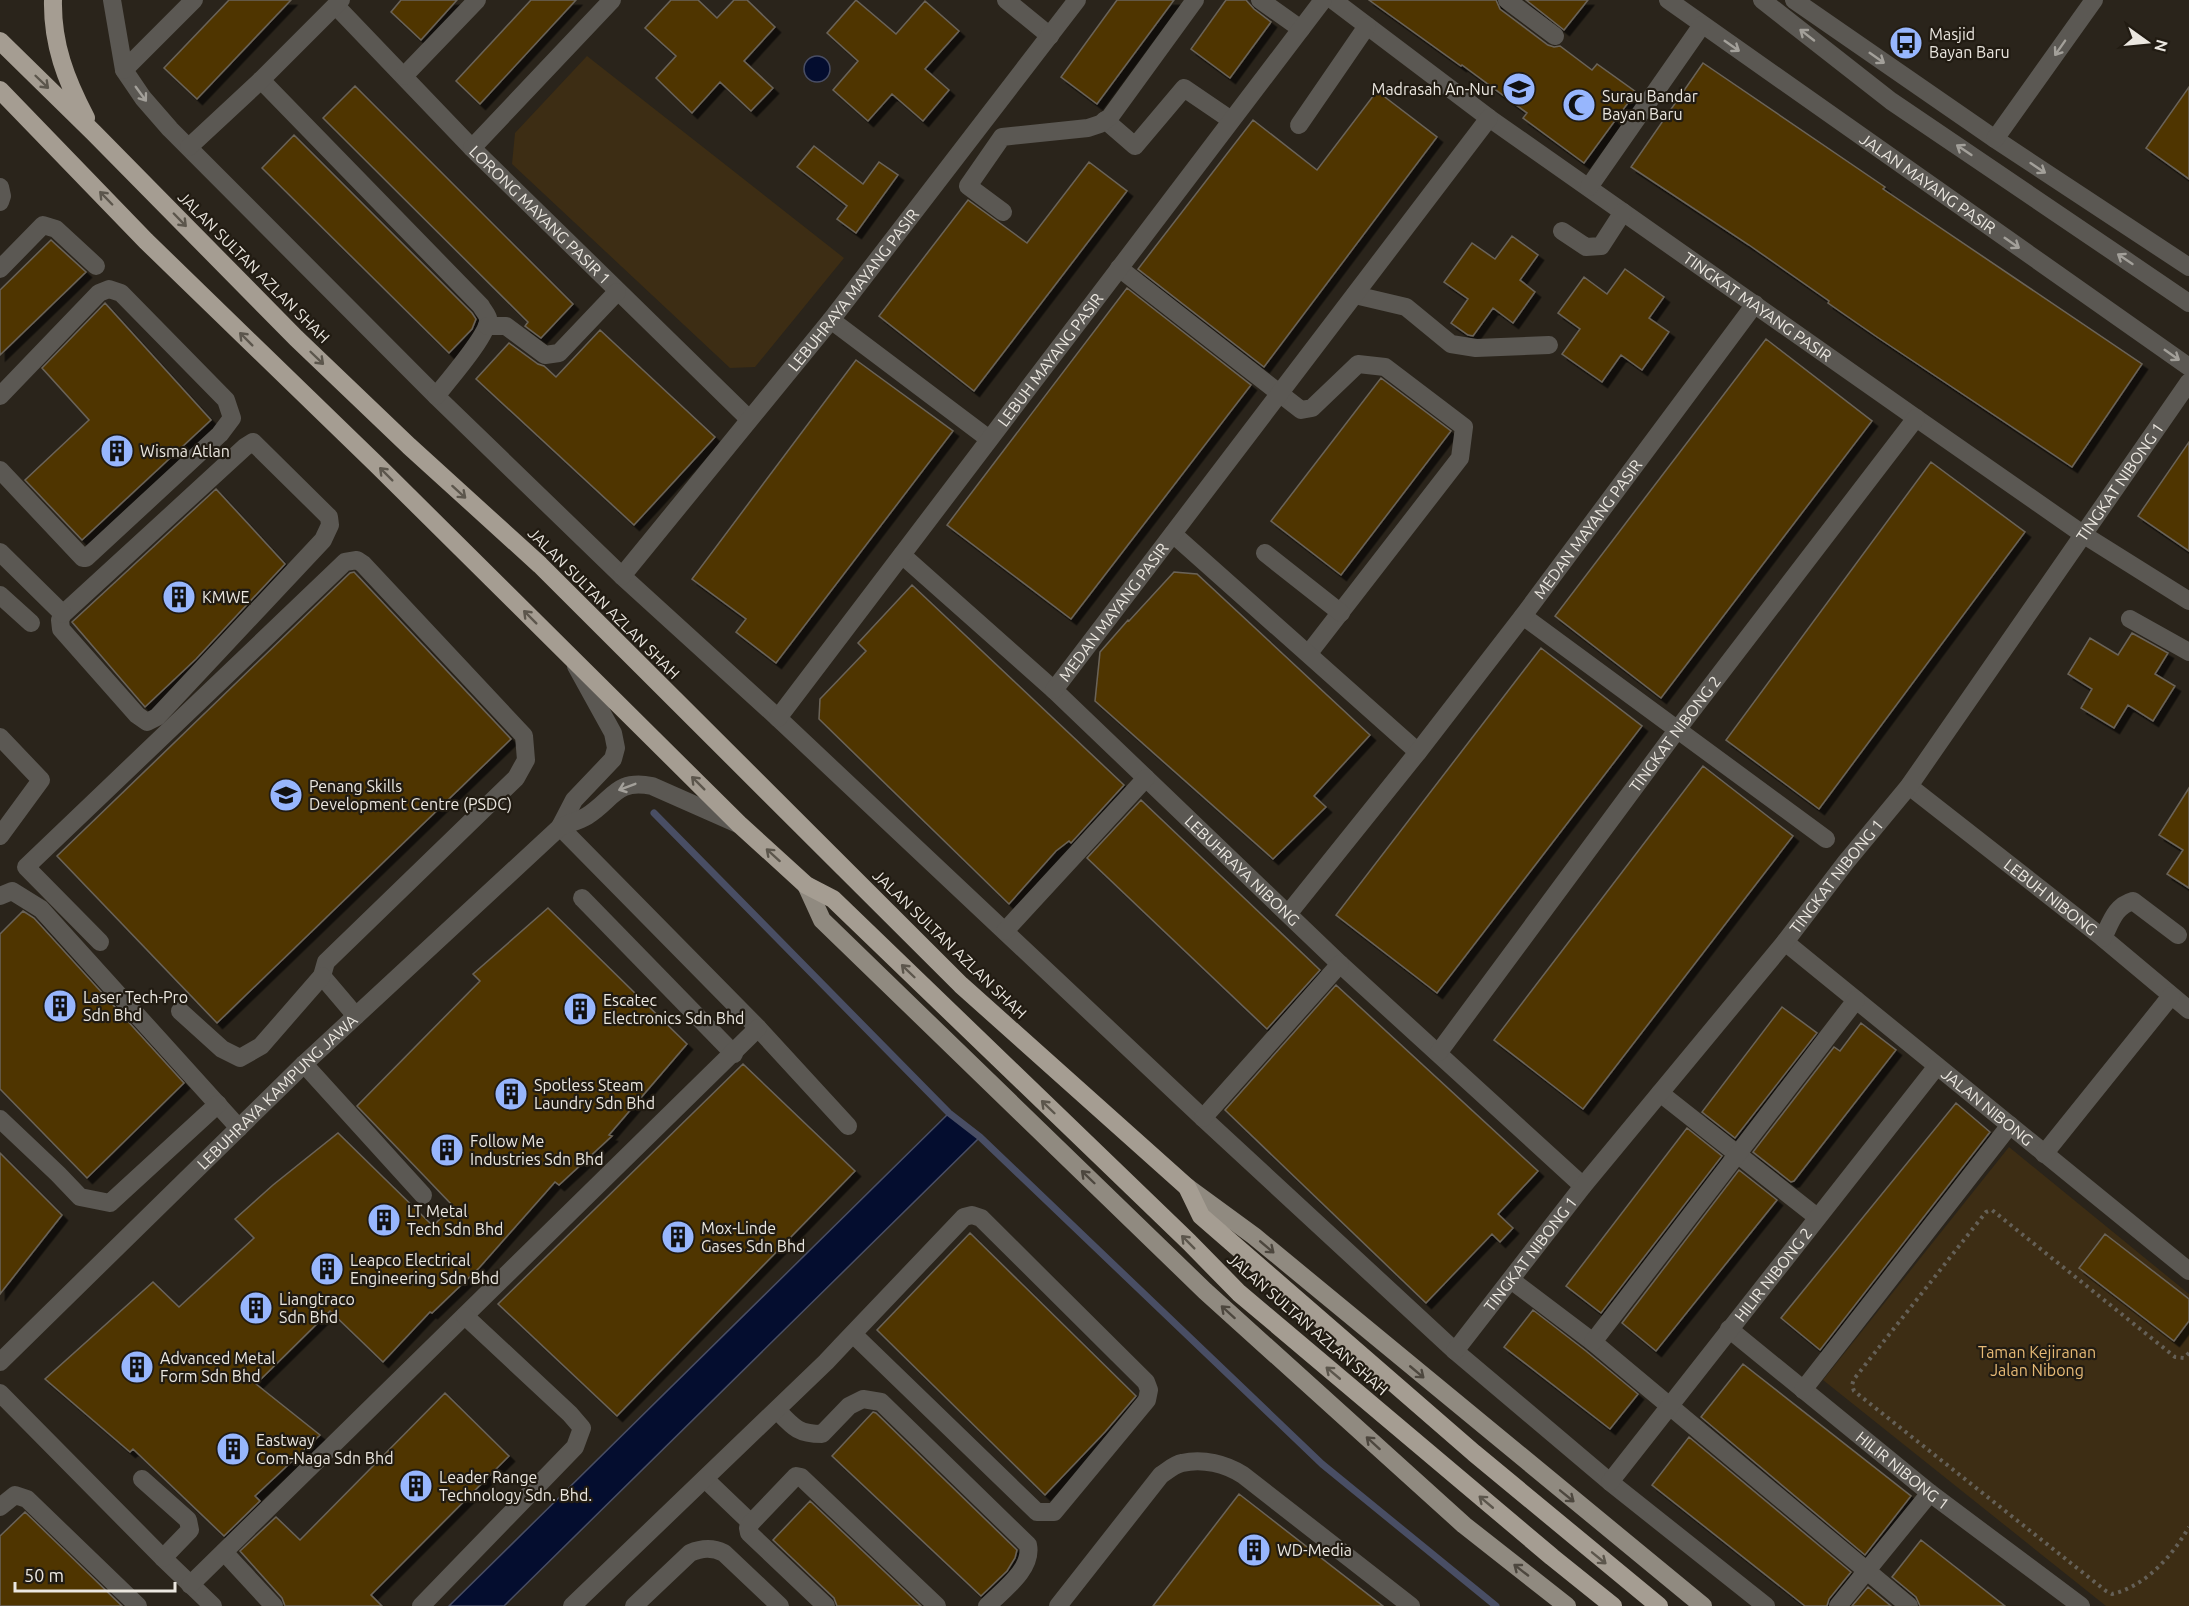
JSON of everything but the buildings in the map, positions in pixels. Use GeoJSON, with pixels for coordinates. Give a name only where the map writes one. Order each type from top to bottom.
{"type":"FeatureCollection","features":[{"type":"Feature","properties":{"kind":"highway"},"geometry":{"type":"LineString","coordinates":[[53,0],[52,24],[61,59],[71,89],[94,133]]}},
{"type":"Feature","properties":{"kind":"highway","name":"JALAN SULTAN AZLAN SHAH"},"geometry":{"type":"LineString","coordinates":[[0,41],[296,338],[409,446],[540,565],[962,985],[1187,1187],[1201,1216],[1474,1453],[1659,1606]]}},
{"type":"Feature","properties":{"kind":"highway","name":"JALAN SULTAN AZLAN SHAH"},"geometry":{"type":"LineString","coordinates":[[0,90],[146,241],[740,824],[806,885],[833,899],[1239,1293],[1612,1606]]}},
{"type":"Feature","properties":{"kind":"main road","name":"JALAN SULTAN AZLAN SHAH"},"geometry":{"type":"LineString","coordinates":[[806,885],[822,920],[1205,1291],[1464,1524],[1567,1606]]}},
{"type":"Feature","properties":{"kind":"main road","name":"JALAN SULTAN AZLAN SHAH"},"geometry":{"type":"LineString","coordinates":[[1187,1187],[1254,1236],[1703,1606]]}},
{"type":"Feature","properties":{"kind":"street"},"geometry":{"type":"LineString","coordinates":[[111,0],[124,70],[143,98],[436,396],[622,576],[778,718],[1203,1118],[1455,1351],[1610,1482],[1766,1606]]}},
{"type":"Feature","properties":{"kind":"street"},"geometry":{"type":"LineString","coordinates":[[124,70],[194,0]]}},
{"type":"Feature","properties":{"kind":"street"},"geometry":{"type":"LineString","coordinates":[[404,76],[477,0]]}},
{"type":"Feature","properties":{"kind":"street"},"geometry":{"type":"LineString","coordinates":[[472,148],[612,0]]}},
{"type":"Feature","properties":{"kind":"street"},"geometry":{"type":"LineString","coordinates":[[1006,0],[1050,36]]}},
{"type":"Feature","properties":{"kind":"street","name":"LEBUHRAYA MAYANG PASIR"},"geometry":{"type":"LineString","coordinates":[[622,576],[831,320],[948,156],[1050,36],[1077,0]]}},
{"type":"Feature","properties":{"kind":"street"},"geometry":{"type":"LineString","coordinates":[[1003,212],[968,186],[1002,137],[1088,128],[1110,117],[1195,0]]}},
{"type":"Feature","properties":{"kind":"street"},"geometry":{"type":"LineString","coordinates":[[1260,0],[1301,29]]}},
{"type":"Feature","properties":{"kind":"street","name":"LEBUH MAYANG PASIR"},"geometry":{"type":"LineString","coordinates":[[778,718],[1323,0]]}},
{"type":"Feature","properties":{"kind":"street","name":"TINGKAT MAYANG PASIR"},"geometry":{"type":"LineString","coordinates":[[1333,0],[1489,118],[1916,418],[2084,535],[2189,601]]}},
{"type":"Feature","properties":{"kind":"street"},"geometry":{"type":"LineString","coordinates":[[1507,0],[1555,36]]}},
{"type":"Feature","properties":{"kind":"street","name":"JALAN MAYANG PASIR"},"geometry":{"type":"LineString","coordinates":[[1668,0],[2189,367]]}},
{"type":"Feature","properties":{"kind":"street"},"geometry":{"type":"LineString","coordinates":[[1762,0],[1891,101],[2189,303]]}},
{"type":"Feature","properties":{"kind":"street"},"geometry":{"type":"LineString","coordinates":[[1794,0],[1995,139],[2189,267]]}},
{"type":"Feature","properties":{"kind":"street"},"geometry":{"type":"LineString","coordinates":[[1995,139],[2094,0]]}},
{"type":"Feature","properties":{"kind":"street"},"geometry":{"type":"LineString","coordinates":[[189,147],[261,80],[338,3]]}},
{"type":"Feature","properties":{"kind":"street","name":"LORONG MAYANG PASIR 1"},"geometry":{"type":"LineString","coordinates":[[338,3],[472,148],[749,419]]}},
{"type":"Feature","properties":{"kind":"street"},"geometry":{"type":"LineString","coordinates":[[1589,187],[1702,25]]}},
{"type":"Feature","properties":{"kind":"street"},"geometry":{"type":"LineString","coordinates":[[1299,125],[1367,26]]}},
{"type":"Feature","properties":{"kind":"street"},"geometry":{"type":"LineString","coordinates":[[261,80],[481,306],[488,317],[487,326],[479,340],[436,396]]}},
{"type":"Feature","properties":{"kind":"street"},"geometry":{"type":"LineString","coordinates":[[1105,120],[1135,146],[1184,88],[1231,120]]}},
{"type":"Feature","properties":{"kind":"street","name":"MEDAN MAYANG PASIR"},"geometry":{"type":"LineString","coordinates":[[1054,690],[1489,118]]}},
{"type":"Feature","properties":{"kind":"street"},"geometry":{"type":"LineString","coordinates":[[0,186],[2,196],[0,202]]}},
{"type":"Feature","properties":{"kind":"street"},"geometry":{"type":"LineString","coordinates":[[1562,231],[1586,247],[1600,246],[1623,212]]}},
{"type":"Feature","properties":{"kind":"street"},"geometry":{"type":"LineString","coordinates":[[0,269],[43,225],[56,229],[96,266]]}},
{"type":"Feature","properties":{"kind":"street"},"geometry":{"type":"LineString","coordinates":[[1119,268],[1301,410],[1312,408],[1358,364],[1385,367],[1464,427],[1461,458],[1309,653]]}},
{"type":"Feature","properties":{"kind":"street"},"geometry":{"type":"LineString","coordinates":[[0,396],[99,293],[109,289],[121,293],[226,400],[232,418],[220,434],[86,558],[82,558],[0,470]]}},
{"type":"Feature","properties":{"kind":"street"},"geometry":{"type":"LineString","coordinates":[[487,326],[506,326],[545,355],[559,353],[617,292]]}},
{"type":"Feature","properties":{"kind":"street"},"geometry":{"type":"LineString","coordinates":[[1355,295],[1406,308],[1452,344],[1476,348],[1549,345]]}},
{"type":"Feature","properties":{"kind":"street","name":"MEDAN MAYANG PASIR"},"geometry":{"type":"LineString","coordinates":[[1288,914],[1523,616],[1755,304]]}},
{"type":"Feature","properties":{"kind":"street"},"geometry":{"type":"LineString","coordinates":[[831,320],[990,439]]}},
{"type":"Feature","properties":{"kind":"street","name":"TINGKAT NIBONG 1"},"geometry":{"type":"LineString","coordinates":[[1455,1351],[1583,1186],[1785,942],[1846,862],[1909,786],[2189,382]]}},
{"type":"Feature","properties":{"kind":"street","name":"TINGKAT NIBONG 2"},"geometry":{"type":"LineString","coordinates":[[1438,1052],[1677,730],[1916,418]]}},
{"type":"Feature","properties":{"kind":"street"},"geometry":{"type":"LineString","coordinates":[[253,442],[329,517],[330,525],[323,540],[157,717],[147,722],[137,715],[61,629],[60,620],[63,614],[253,442]]}},
{"type":"Feature","properties":{"kind":"street","name":"MEDAN MAYANG PASIR"},"geometry":{"type":"LineString","coordinates":[[1173,534],[1418,752]]}},
{"type":"Feature","properties":{"kind":"street"},"geometry":{"type":"LineString","coordinates":[[0,552],[63,614]]}},
{"type":"Feature","properties":{"kind":"street"},"geometry":{"type":"LineString","coordinates":[[1265,553],[1341,613]]}},
{"type":"Feature","properties":{"kind":"street","name":"LEBUHRAYA NIBONG"},"geometry":{"type":"LineString","coordinates":[[902,555],[1054,690],[1340,964],[1583,1186]]}},
{"type":"Feature","properties":{"kind":"street"},"geometry":{"type":"LineString","coordinates":[[100,942],[26,867],[345,562],[357,560],[363,564],[524,736],[526,760],[516,778],[326,962],[322,976],[261,1046],[240,1058],[222,1050],[180,1011]]}},
{"type":"Feature","properties":{"kind":"street"},"geometry":{"type":"LineString","coordinates":[[0,595],[31,623]]}},
{"type":"Feature","properties":{"kind":"street"},"geometry":{"type":"LineString","coordinates":[[1523,616],[1826,839]]}},
{"type":"Feature","properties":{"kind":"street"},"geometry":{"type":"LineString","coordinates":[[2130,619],[2189,652]]}},
{"type":"Feature","properties":{"kind":"street","name":"LEBUHRAYA KAMPUNG JAWA"},"geometry":{"type":"LineString","coordinates":[[0,1362],[304,1064],[560,827],[574,800],[613,759],[616,747],[613,733],[572,658]]}},
{"type":"Feature","properties":{"kind":"street"},"geometry":{"type":"LineString","coordinates":[[0,737],[41,780],[0,836]]}},
{"type":"Feature","properties":{"kind":"street"},"geometry":{"type":"LineString","coordinates":[[1005,931],[1146,778]]}},
{"type":"Feature","properties":{"kind":"street","name":"LEBUHRAYA KAMPUNG JAWA"},"geometry":{"type":"LineString","coordinates":[[560,827],[586,816],[624,786],[637,783],[652,786],[740,824]]}},
{"type":"Feature","properties":{"kind":"street","name":"LEBUH NIBONG"},"geometry":{"type":"LineString","coordinates":[[1909,786],[2103,938],[2189,1010]]}},
{"type":"Feature","properties":{"kind":"street"},"geometry":{"type":"LineString","coordinates":[[560,827],[758,1028],[848,1126]]}},
{"type":"Feature","properties":{"kind":"street"},"geometry":{"type":"LineString","coordinates":[[0,896],[12,891],[41,909],[239,1128]]}},
{"type":"Feature","properties":{"kind":"street"},"geometry":{"type":"LineString","coordinates":[[582,898],[734,1054]]}},
{"type":"Feature","properties":{"kind":"street"},"geometry":{"type":"LineString","coordinates":[[2103,938],[2117,911],[2123,904],[2133,901],[2178,935]]}},
{"type":"Feature","properties":{"kind":"street","name":"JALAN NIBONG"},"geometry":{"type":"LineString","coordinates":[[1785,942],[2189,1271]]}},
{"type":"Feature","properties":{"kind":"street"},"geometry":{"type":"LineString","coordinates":[[1203,1118],[1340,964]]}},
{"type":"Feature","properties":{"kind":"street"},"geometry":{"type":"LineString","coordinates":[[322,976],[356,1016]]}},
{"type":"Feature","properties":{"kind":"street"},"geometry":{"type":"LineString","coordinates":[[2044,1154],[2171,996]]}},
{"type":"Feature","properties":{"kind":"street"},"geometry":{"type":"LineString","coordinates":[[1593,1342],[1856,1000]]}},
{"type":"Feature","properties":{"kind":"street"},"geometry":{"type":"LineString","coordinates":[[190,1585],[758,1028]]}},
{"type":"Feature","properties":{"kind":"street"},"geometry":{"type":"LineString","coordinates":[[304,1064],[423,1195]]}},
{"type":"Feature","properties":{"kind":"street","name":"HILIR NIBONG 2"},"geometry":{"type":"LineString","coordinates":[[1610,1482],[1937,1066]]}},
{"type":"Feature","properties":{"kind":"street"},"geometry":{"type":"LineString","coordinates":[[1660,1093],[1817,1217]]}},
{"type":"Feature","properties":{"kind":"street"},"geometry":{"type":"LineString","coordinates":[[0,1119],[80,1197],[110,1203],[218,1104]]}},
{"type":"Feature","properties":{"kind":"street"},"geometry":{"type":"LineString","coordinates":[[1803,1390],[2010,1125]]}},
{"type":"Feature","properties":{"kind":"street"},"geometry":{"type":"LineString","coordinates":[[572,1606],[777,1410],[964,1217],[972,1215],[981,1218],[1146,1382],[1149,1390],[1147,1400],[1054,1512],[1037,1512],[847,1340]]}},
{"type":"Feature","properties":{"kind":"street"},"geometry":{"type":"LineString","coordinates":[[1511,1280],[1593,1342],[1909,1606]]}},
{"type":"Feature","properties":{"kind":"street"},"geometry":{"type":"LineString","coordinates":[[421,1606],[576,1447],[582,1428],[570,1414],[465,1316]]}},
{"type":"Feature","properties":{"kind":"street","name":"HILIR NIBONG 1"},"geometry":{"type":"LineString","coordinates":[[1729,1329],[1930,1493],[2081,1606]]}},
{"type":"Feature","properties":{"kind":"street"},"geometry":{"type":"LineString","coordinates":[[0,1393],[213,1606]]}},
{"type":"Feature","properties":{"kind":"street"},"geometry":{"type":"LineString","coordinates":[[777,1410],[794,1428],[806,1434],[822,1434],[849,1406],[863,1399],[881,1402],[1028,1545],[1030,1554],[1026,1566],[987,1606]]}},
{"type":"Feature","properties":{"kind":"street"},"geometry":{"type":"LineString","coordinates":[[1058,1606],[1161,1474],[1181,1463],[1204,1462],[1227,1465],[1244,1475],[1411,1606]]}},
{"type":"Feature","properties":{"kind":"street"},"geometry":{"type":"LineString","coordinates":[[826,1606],[749,1533],[748,1528],[751,1523],[792,1478],[801,1477],[937,1606]]}},
{"type":"Feature","properties":{"kind":"street"},"geometry":{"type":"LineString","coordinates":[[142,1479],[188,1520],[190,1530],[163,1558]]}},
{"type":"Feature","properties":{"kind":"street"},"geometry":{"type":"LineString","coordinates":[[705,1479],[751,1523]]}},
{"type":"Feature","properties":{"kind":"street"},"geometry":{"type":"LineString","coordinates":[[1838,1606],[1930,1493]]}},
{"type":"Feature","properties":{"kind":"street"},"geometry":{"type":"LineString","coordinates":[[0,1507],[15,1495],[27,1498],[138,1606]]}},
{"type":"Feature","properties":{"kind":"street"},"geometry":{"type":"LineString","coordinates":[[634,1606],[690,1553],[701,1549],[717,1549],[724,1553],[780,1606]]}},
{"type":"Feature","properties":{"kind":"street"},"geometry":{"type":"LineString","coordinates":[[224,1552],[274,1606]]}},
{"type":"Feature","properties":{"kind":"path"},"geometry":{"type":"LineString","coordinates":[[2189,1353],[2184,1358],[2175,1357],[1992,1210],[1986,1212],[1854,1379],[1852,1385],[1863,1398],[2112,1594],[2149,1576],[2189,1527]]}},
{"type":"Feature","properties":{"kind":"green space"},"geometry":{"type":"Polygon","coordinates":[[[587,56],[844,258],[755,367],[730,368],[512,164],[515,133],[587,56]]]}},
{"type":"Feature","properties":{"kind":"green space","name":"Taman Kejiranan Jalan Nibong"},"geometry":{"type":"Polygon","coordinates":[[[2009,1147],[2189,1294],[2189,1606],[2106,1606],[1823,1380],[2009,1147]]]}},
{"type":"Feature","properties":{"kind":"water"},"geometry":{"type":"Polygon","coordinates":[[[817,56],[826,60],[830,69],[826,78],[817,82],[808,78],[804,69],[808,60],[817,56]]]}},
{"type":"Feature","properties":{"kind":"water"},"geometry":{"type":"Polygon","coordinates":[[[949,1113],[980,1137],[504,1606],[449,1606],[949,1113]]]}},
{"type":"Feature","properties":{"kind":"waterway"},"geometry":{"type":"LineString","coordinates":[[654,813],[949,1113],[980,1137],[1322,1464],[1496,1606]]}},
{"type":"Feature","properties":{"kind":"place","name":"Masjid Bayan Baru"},"geometry":{"type":"Point","coordinates":[1906,43]}},
{"type":"Feature","properties":{"kind":"place","name":"Madrasah An-Nur"},"geometry":{"type":"Point","coordinates":[1519,89]}},
{"type":"Feature","properties":{"kind":"place","name":"Surau Bandar Bayan Baru"},"geometry":{"type":"Point","coordinates":[1579,105]}},
{"type":"Feature","properties":{"kind":"place","name":"Wisma Atlan"},"geometry":{"type":"Point","coordinates":[117,451]}},
{"type":"Feature","properties":{"kind":"place","name":"KMWE"},"geometry":{"type":"Point","coordinates":[179,597]}},
{"type":"Feature","properties":{"kind":"place","name":"Penang Skills Development Centre (PSDC)"},"geometry":{"type":"Point","coordinates":[286,795]}},
{"type":"Feature","properties":{"kind":"place","name":"Laser Tech-Pro Sdn Bhd"},"geometry":{"type":"Point","coordinates":[60,1006]}},
{"type":"Feature","properties":{"kind":"place","name":"Escatec Electronics Sdn Bhd"},"geometry":{"type":"Point","coordinates":[580,1009]}},
{"type":"Feature","properties":{"kind":"place","name":"Spotless Steam Laundry Sdn Bhd"},"geometry":{"type":"Point","coordinates":[511,1094]}},
{"type":"Feature","properties":{"kind":"place","name":"Follow Me Industries Sdn Bhd"},"geometry":{"type":"Point","coordinates":[447,1150]}},
{"type":"Feature","properties":{"kind":"place","name":"LT Metal Tech Sdn Bhd"},"geometry":{"type":"Point","coordinates":[384,1220]}},
{"type":"Feature","properties":{"kind":"place","name":"Mox-Linde Gases Sdn Bhd"},"geometry":{"type":"Point","coordinates":[678,1237]}},
{"type":"Feature","properties":{"kind":"place","name":"Leapco Electrical Engineering Sdn Bhd"},"geometry":{"type":"Point","coordinates":[327,1269]}},
{"type":"Feature","properties":{"kind":"place","name":"Liangtraco Sdn Bhd"},"geometry":{"type":"Point","coordinates":[256,1308]}},
{"type":"Feature","properties":{"kind":"place","name":"Advanced Metal Form Sdn Bhd"},"geometry":{"type":"Point","coordinates":[137,1367]}},
{"type":"Feature","properties":{"kind":"place","name":"Eastway Com-Naga Sdn Bhd"},"geometry":{"type":"Point","coordinates":[233,1449]}},
{"type":"Feature","properties":{"kind":"place","name":"Leader Range Technology Sdn. Bhd."},"geometry":{"type":"Point","coordinates":[416,1486]}},
{"type":"Feature","properties":{"kind":"place","name":"WD-Media"},"geometry":{"type":"Point","coordinates":[1254,1550]}}]}
